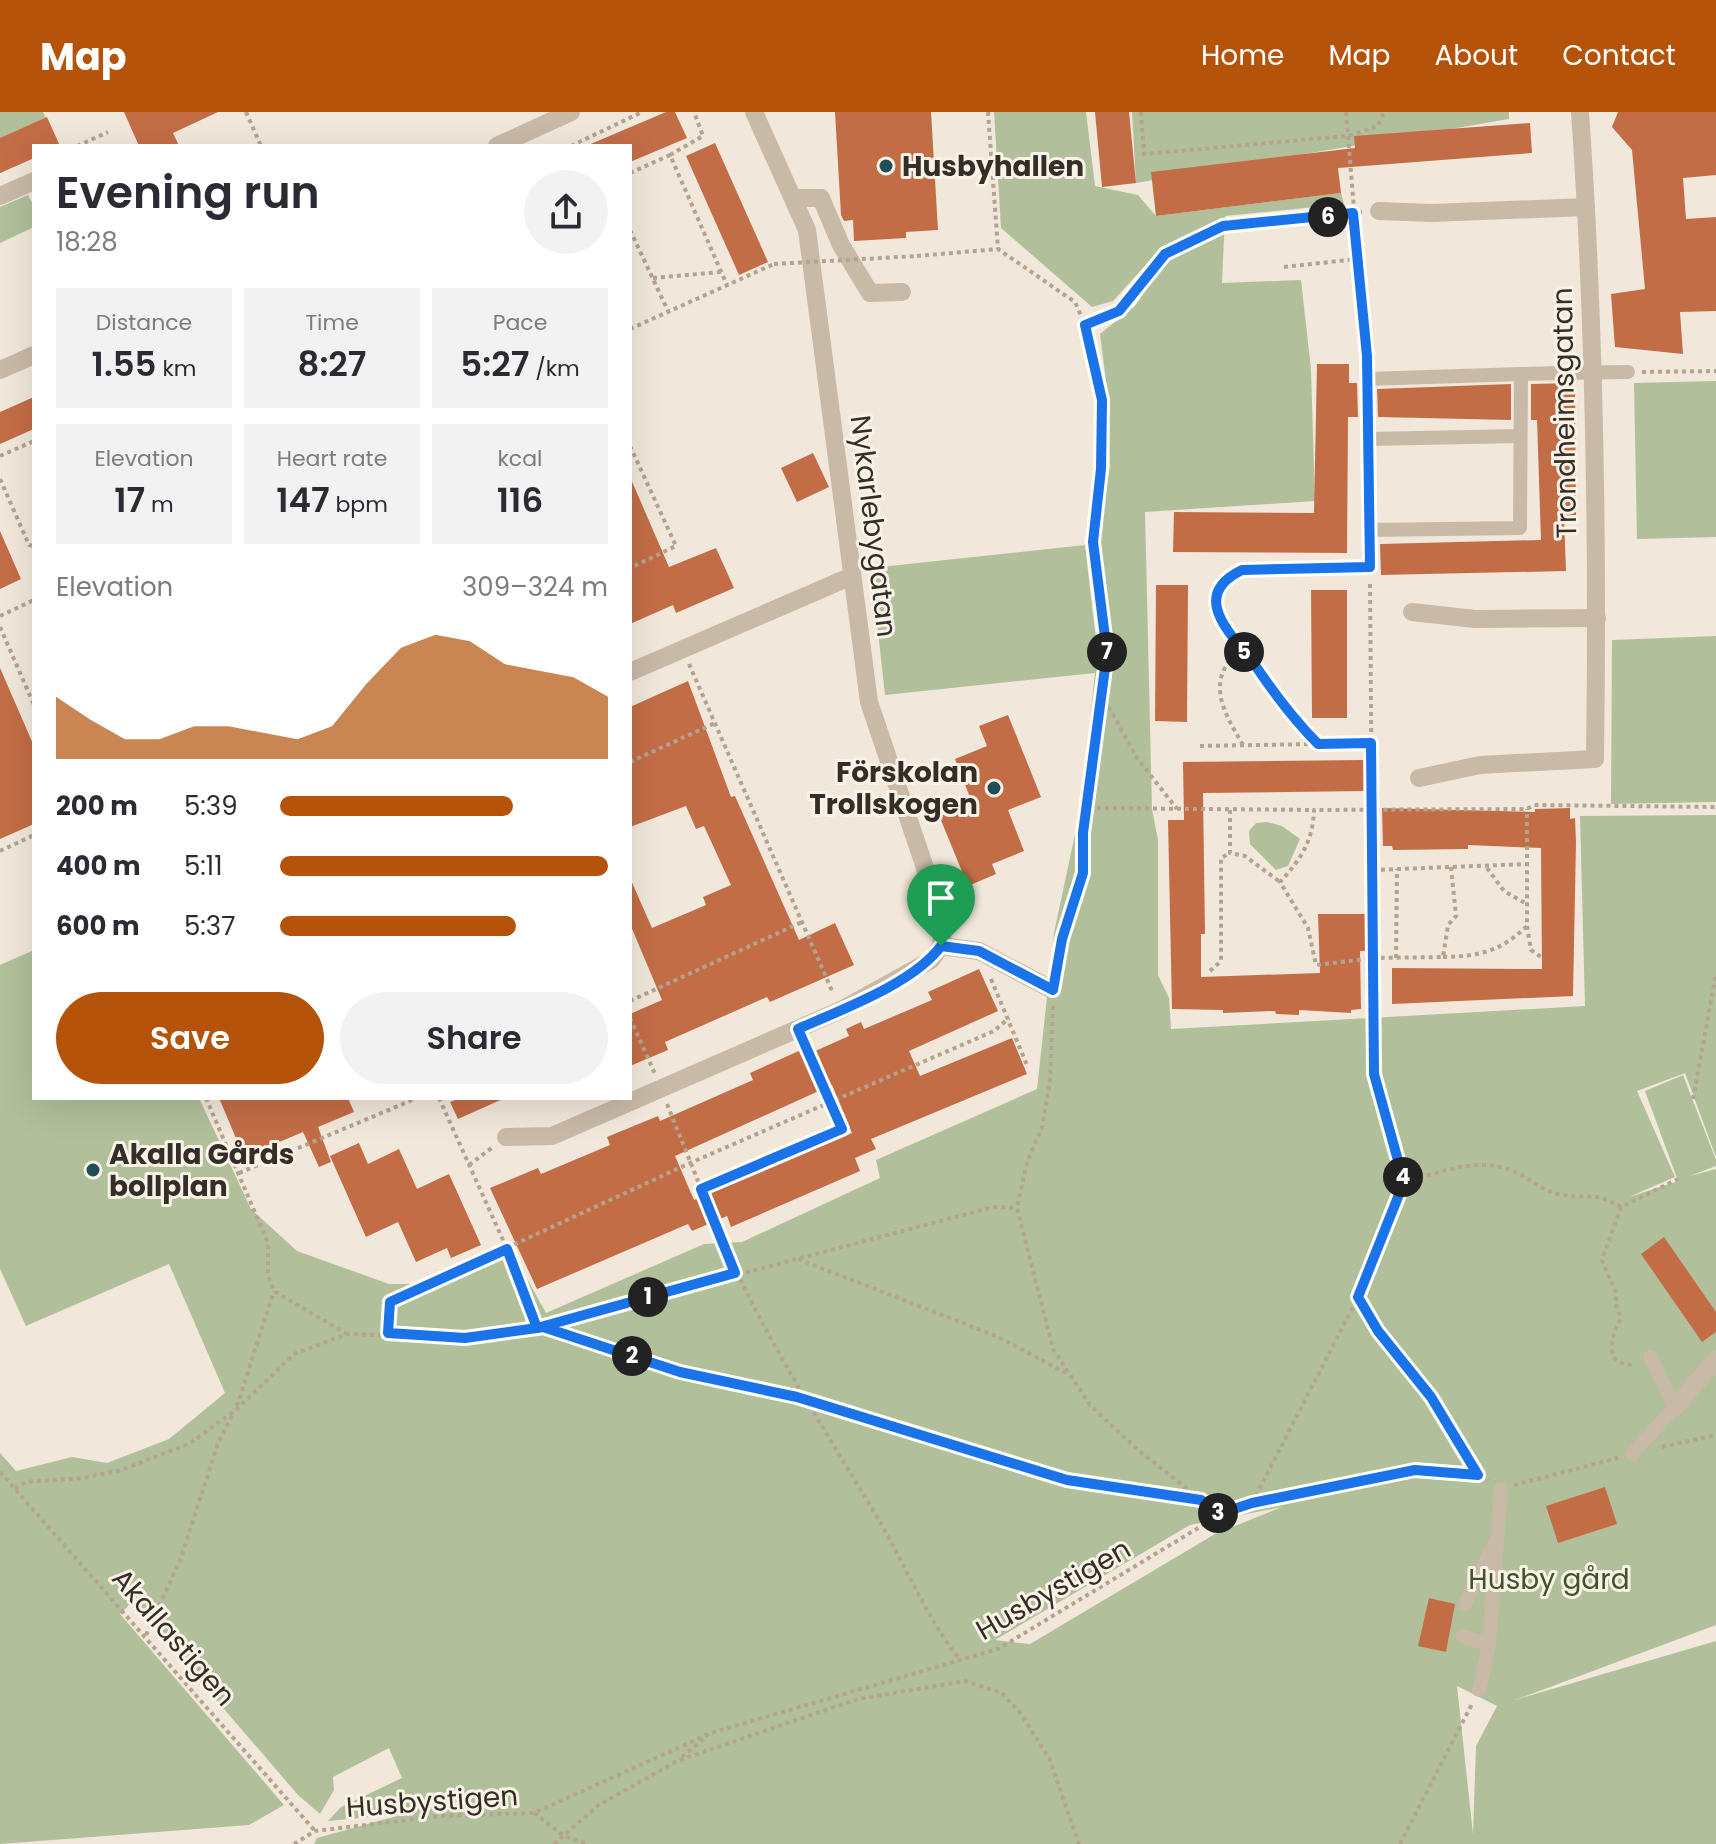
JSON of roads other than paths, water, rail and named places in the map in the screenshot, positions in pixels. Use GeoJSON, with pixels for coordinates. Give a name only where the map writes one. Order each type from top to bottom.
{"type":"FeatureCollection","features":[{"type":"Feature","properties":{"kind":"street"},"geometry":{"type":"LineString","coordinates":[[501,144],[571,112]]}},
{"type":"Feature","properties":{"kind":"street","name":"Nykarlebygatan"},"geometry":{"type":"LineString","coordinates":[[754,112],[807,230],[869,702],[944,924],[941,946]]}},
{"type":"Feature","properties":{"kind":"street","name":"Trondheimsgatan"},"geometry":{"type":"LineString","coordinates":[[1419,778],[1480,765],[1595,759],[1597,618],[1586,207],[1580,112]]}},
{"type":"Feature","properties":{"kind":"street"},"geometry":{"type":"LineString","coordinates":[[0,196],[32,182]]}},
{"type":"Feature","properties":{"kind":"street"},"geometry":{"type":"LineString","coordinates":[[794,198],[821,198],[841,245],[870,293],[902,292]]}},
{"type":"Feature","properties":{"kind":"street"},"geometry":{"type":"LineString","coordinates":[[1379,211],[1432,213],[1586,207]]}},
{"type":"Feature","properties":{"kind":"street"},"geometry":{"type":"LineString","coordinates":[[0,370],[32,356]]}},
{"type":"Feature","properties":{"kind":"street"},"geometry":{"type":"LineString","coordinates":[[1370,567],[1367,379],[1628,372]]}},
{"type":"Feature","properties":{"kind":"street"},"geometry":{"type":"LineString","coordinates":[[1369,530],[1520,528],[1521,374]]}},
{"type":"Feature","properties":{"kind":"street"},"geometry":{"type":"LineString","coordinates":[[1368,439],[1520,436]]}},
{"type":"Feature","properties":{"kind":"street"},"geometry":{"type":"LineString","coordinates":[[632,671],[852,576]]}},
{"type":"Feature","properties":{"kind":"street"},"geometry":{"type":"LineString","coordinates":[[1412,612],[1475,619],[1597,618]]}},
{"type":"Feature","properties":{"kind":"street"},"geometry":{"type":"LineString","coordinates":[[506,1137],[552,1136],[798,1029],[841,1010],[931,960],[941,946],[979,951],[1053,990]]}},
{"type":"Feature","properties":{"kind":"street"},"geometry":{"type":"LineString","coordinates":[[1650,1357],[1675,1407]]}},
{"type":"Feature","properties":{"kind":"street"},"geometry":{"type":"LineString","coordinates":[[1632,1454],[1716,1360]]}},
{"type":"Feature","properties":{"kind":"street"},"geometry":{"type":"LineString","coordinates":[[1479,1690],[1489,1645],[1501,1489]]}},
{"type":"Feature","properties":{"kind":"street"},"geometry":{"type":"LineString","coordinates":[[1465,1604],[1497,1537]]}},
{"type":"Feature","properties":{"kind":"street"},"geometry":{"type":"LineString","coordinates":[[1462,1636],[1489,1645]]}},
{"type":"Feature","properties":{"kind":"place","name":"Husbyhallen"},"geometry":{"type":"Point","coordinates":[886,166]}},
{"type":"Feature","properties":{"kind":"place","name":"Förskolan Trollskogen"},"geometry":{"type":"Point","coordinates":[994,788]}},
{"type":"Feature","properties":{"kind":"place","name":"Akalla Gårds bollplan"},"geometry":{"type":"Point","coordinates":[93,1170]}},
{"type":"Feature","properties":{"kind":"park label","name":"Husby gård"},"geometry":{"type":"Point","coordinates":[1549,1579]}}]}
